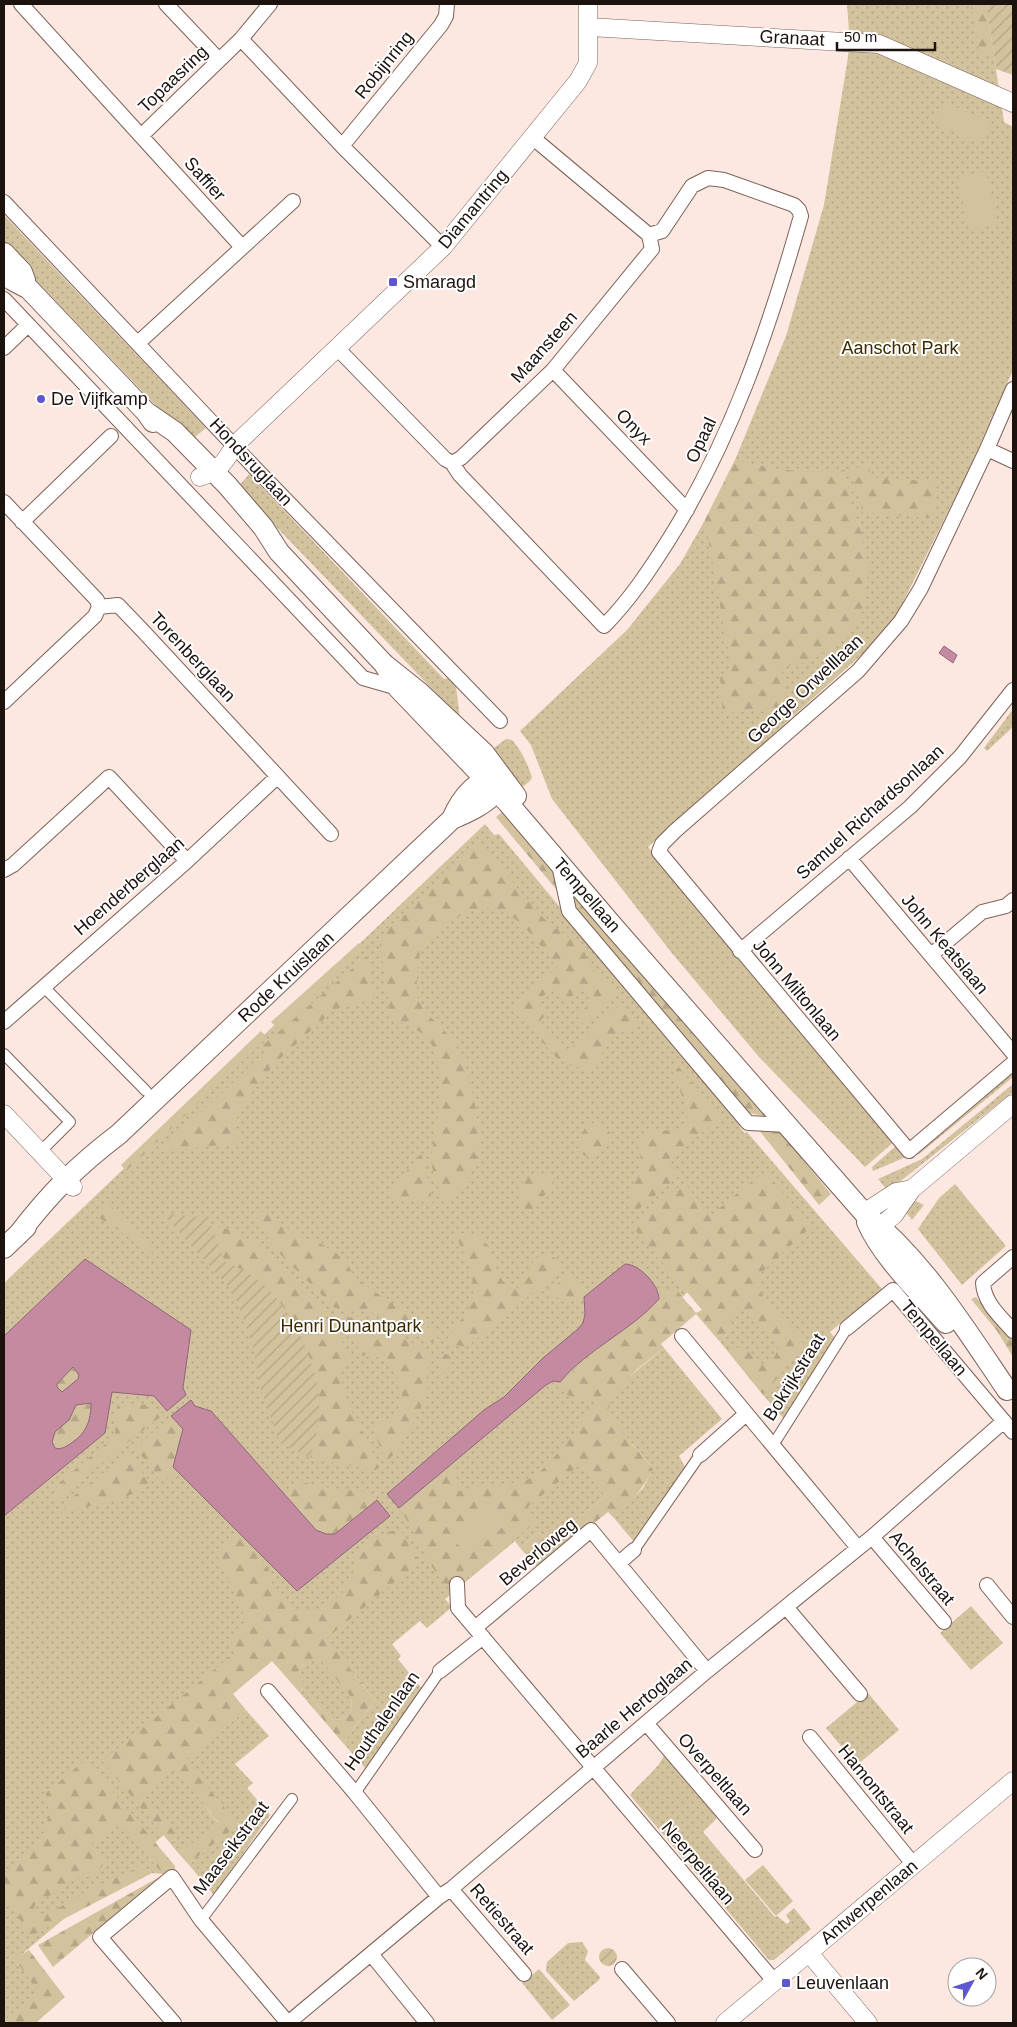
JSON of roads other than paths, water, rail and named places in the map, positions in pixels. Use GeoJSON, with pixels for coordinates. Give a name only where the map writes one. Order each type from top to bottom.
{"type":"FeatureCollection","features":[{"type":"Feature","properties":{"kind":"main road"},"geometry":{"type":"LineString","coordinates":[[4,253],[22,272],[29,289]]}},
{"type":"Feature","properties":{"kind":"main road"},"geometry":{"type":"LineString","coordinates":[[4,271],[12,280],[29,289],[146,412],[164,437],[207,471],[254,534],[279,552],[384,664],[419,692],[484,753],[494,781]]}},
{"type":"Feature","properties":{"kind":"main road"},"geometry":{"type":"LineString","coordinates":[[384,664],[398,688],[494,781]]}},
{"type":"Feature","properties":{"kind":"main road","name":"Rode Kruislaan"},"geometry":{"type":"LineString","coordinates":[[11,1241],[69,1183],[91,1168],[119,1134],[452,819],[458,804],[469,791],[494,781]]}},
{"type":"Feature","properties":{"kind":"main road","name":"Tempellaan"},"geometry":{"type":"LineString","coordinates":[[494,781],[558,862],[864,1213],[877,1230],[883,1249],[946,1324],[1010,1394]]}},
{"type":"Feature","properties":{"kind":"main road","name":"Tempellaan"},"geometry":{"type":"LineString","coordinates":[[494,781],[619,916],[689,1012]]}},
{"type":"Feature","properties":{"kind":"street","name":"Topaasring"},"geometry":{"type":"LineString","coordinates":[[21,4],[141,136],[241,39],[270,4]]}},
{"type":"Feature","properties":{"kind":"street"},"geometry":{"type":"LineString","coordinates":[[166,4],[219,60]]}},
{"type":"Feature","properties":{"kind":"street","name":"Robijnring"},"geometry":{"type":"LineString","coordinates":[[342,146],[441,25],[446,16],[447,4]]}},
{"type":"Feature","properties":{"kind":"street","name":"Diamantring"},"geometry":{"type":"LineString","coordinates":[[207,471],[220,452],[235,445],[443,247],[578,81],[588,63],[588,4]]}},
{"type":"Feature","properties":{"kind":"street","name":"Granaat"},"geometry":{"type":"LineString","coordinates":[[589,27],[879,44],[1013,103]]}},
{"type":"Feature","properties":{"kind":"street"},"geometry":{"type":"LineString","coordinates":[[241,39],[342,146],[443,247]]}},
{"type":"Feature","properties":{"kind":"street","name":"Saffier"},"geometry":{"type":"LineString","coordinates":[[141,136],[242,246]]}},
{"type":"Feature","properties":{"kind":"street"},"geometry":{"type":"LineString","coordinates":[[532,137],[649,235]]}},
{"type":"Feature","properties":{"kind":"street","name":"Opaal"},"geometry":{"type":"LineString","coordinates":[[452,463],[460,475],[604,626],[620,610],[652,566],[687,510],[725,434],[753,368],[778,297],[801,216],[799,210],[794,205],[724,180],[708,178],[692,186],[662,231],[649,235]]}},
{"type":"Feature","properties":{"kind":"street"},"geometry":{"type":"LineString","coordinates":[[138,343],[293,201]]}},
{"type":"Feature","properties":{"kind":"street","name":"Hondsruglaan"},"geometry":{"type":"LineString","coordinates":[[4,202],[500,721]]}},
{"type":"Feature","properties":{"kind":"street","name":"Maansteen"},"geometry":{"type":"LineString","coordinates":[[452,463],[461,458],[553,370],[652,249],[649,235]]}},
{"type":"Feature","properties":{"kind":"street"},"geometry":{"type":"LineString","coordinates":[[4,299],[363,678],[398,688]]}},
{"type":"Feature","properties":{"kind":"street"},"geometry":{"type":"LineString","coordinates":[[4,348],[28,325]]}},
{"type":"Feature","properties":{"kind":"street"},"geometry":{"type":"LineString","coordinates":[[336,347],[445,459],[452,463]]}},
{"type":"Feature","properties":{"kind":"street","name":"Onyx"},"geometry":{"type":"LineString","coordinates":[[553,370],[687,510]]}},
{"type":"Feature","properties":{"kind":"street","name":"George Orwelllaan"},"geometry":{"type":"LineString","coordinates":[[659,852],[662,844],[675,831],[858,670],[901,621],[921,588],[987,449],[1013,389]]}},
{"type":"Feature","properties":{"kind":"street"},"geometry":{"type":"LineString","coordinates":[[13,519],[124,424]]}},
{"type":"Feature","properties":{"kind":"street"},"geometry":{"type":"LineString","coordinates":[[987,449],[1013,461]]}},
{"type":"Feature","properties":{"kind":"street"},"geometry":{"type":"LineString","coordinates":[[4,502],[13,519],[97,600],[100,607],[96,616],[4,702]]}},
{"type":"Feature","properties":{"kind":"street","name":"Torenberglaan"},"geometry":{"type":"LineString","coordinates":[[100,607],[118,605],[331,834]]}},
{"type":"Feature","properties":{"kind":"street","name":"Samuel Richardsonlaan"},"geometry":{"type":"LineString","coordinates":[[740,951],[910,807],[960,757],[1013,690]]}},
{"type":"Feature","properties":{"kind":"street"},"geometry":{"type":"LineString","coordinates":[[4,870],[13,865],[109,777],[187,861]]}},
{"type":"Feature","properties":{"kind":"street","name":"Hoenderberglaan"},"geometry":{"type":"LineString","coordinates":[[4,1022],[187,861],[277,777]]}},
{"type":"Feature","properties":{"kind":"street","name":"John Miltonlaan"},"geometry":{"type":"LineString","coordinates":[[659,852],[908,1151],[1013,1063]]}},
{"type":"Feature","properties":{"kind":"street","name":"John Keatslaan"},"geometry":{"type":"LineString","coordinates":[[849,858],[1013,1053]]}},
{"type":"Feature","properties":{"kind":"street"},"geometry":{"type":"LineString","coordinates":[[558,862],[569,911],[748,1123],[789,1125]]}},
{"type":"Feature","properties":{"kind":"street"},"geometry":{"type":"LineString","coordinates":[[931,955],[982,912],[1006,906],[1013,900]]}},
{"type":"Feature","properties":{"kind":"street"},"geometry":{"type":"LineString","coordinates":[[44,986],[146,1091]]}},
{"type":"Feature","properties":{"kind":"street"},"geometry":{"type":"LineString","coordinates":[[4,1054],[70,1122],[39,1153]]}},
{"type":"Feature","properties":{"kind":"street"},"geometry":{"type":"LineString","coordinates":[[877,1230],[894,1214],[912,1189],[1013,1104]]}},
{"type":"Feature","properties":{"kind":"street"},"geometry":{"type":"LineString","coordinates":[[4,1114],[69,1183]]}},
{"type":"Feature","properties":{"kind":"street"},"geometry":{"type":"LineString","coordinates":[[864,1213],[896,1192],[912,1189]]}},
{"type":"Feature","properties":{"kind":"street"},"geometry":{"type":"LineString","coordinates":[[1013,1257],[983,1283],[984,1293],[988,1302],[1013,1331]]}},
{"type":"Feature","properties":{"kind":"street","name":"Tempellaan"},"geometry":{"type":"LineString","coordinates":[[847,1328],[893,1290],[1013,1432]]}},
{"type":"Feature","properties":{"kind":"street","name":"Bokrijkstraat"},"geometry":{"type":"LineString","coordinates":[[772,1445],[847,1328]]}},
{"type":"Feature","properties":{"kind":"street","name":"Bokrijkstraat"},"geometry":{"type":"LineString","coordinates":[[682,1336],[858,1548]]}},
{"type":"Feature","properties":{"kind":"street","name":"Bokrijkstraat"},"geometry":{"type":"LineString","coordinates":[[700,1455],[746,1414]]}},
{"type":"Feature","properties":{"kind":"street","name":"Baarle Hertoglaan"},"geometry":{"type":"LineString","coordinates":[[288,2023],[451,1889],[707,1671],[872,1537],[1004,1421]]}},
{"type":"Feature","properties":{"kind":"street"},"geometry":{"type":"LineString","coordinates":[[619,1563],[634,1550],[700,1455]]}},
{"type":"Feature","properties":{"kind":"street","name":"Beverloweg"},"geometry":{"type":"LineString","coordinates":[[440,1672],[479,1632],[591,1530],[707,1671]]}},
{"type":"Feature","properties":{"kind":"street","name":"Achelstraat"},"geometry":{"type":"LineString","coordinates":[[872,1537],[944,1622]]}},
{"type":"Feature","properties":{"kind":"street"},"geometry":{"type":"LineString","coordinates":[[457,1584],[458,1608],[593,1767]]}},
{"type":"Feature","properties":{"kind":"street"},"geometry":{"type":"LineString","coordinates":[[987,1585],[1013,1617]]}},
{"type":"Feature","properties":{"kind":"street"},"geometry":{"type":"LineString","coordinates":[[786,1606],[860,1694]]}},
{"type":"Feature","properties":{"kind":"street","name":"Houthalenlaan"},"geometry":{"type":"LineString","coordinates":[[355,1793],[440,1672]]}},
{"type":"Feature","properties":{"kind":"street","name":"Houthalenlaan"},"geometry":{"type":"LineString","coordinates":[[268,1691],[355,1793],[439,1897]]}},
{"type":"Feature","properties":{"kind":"street","name":"Overpeltlaan"},"geometry":{"type":"LineString","coordinates":[[646,1723],[755,1850]]}},
{"type":"Feature","properties":{"kind":"street","name":"Hamontstraat"},"geometry":{"type":"LineString","coordinates":[[810,1737],[914,1865]]}},
{"type":"Feature","properties":{"kind":"street","name":"Neerpeltlaan"},"geometry":{"type":"LineString","coordinates":[[593,1767],[775,1982]]}},
{"type":"Feature","properties":{"kind":"street","name":"Antwerpenlaan"},"geometry":{"type":"LineString","coordinates":[[725,2023],[1013,1781]]}},
{"type":"Feature","properties":{"kind":"street","name":"Maaseikstraat"},"geometry":{"type":"LineString","coordinates":[[201,1920],[292,1799]]}},
{"type":"Feature","properties":{"kind":"street","name":"Maaseikstraat"},"geometry":{"type":"LineString","coordinates":[[174,2023],[100,1937],[172,1878],[201,1920],[288,2023]]}},
{"type":"Feature","properties":{"kind":"street","name":"Retiestraat"},"geometry":{"type":"LineString","coordinates":[[451,1889],[524,1974]]}},
{"type":"Feature","properties":{"kind":"street"},"geometry":{"type":"LineString","coordinates":[[809,1953],[868,2023]]}},
{"type":"Feature","properties":{"kind":"street"},"geometry":{"type":"LineString","coordinates":[[371,1954],[427,2023]]}},
{"type":"Feature","properties":{"kind":"street"},"geometry":{"type":"LineString","coordinates":[[622,1969],[668,2023]]}},
{"type":"Feature","properties":{"kind":"place","name":"Smaragd"},"geometry":{"type":"Point","coordinates":[393,282]}},
{"type":"Feature","properties":{"kind":"place","name":"De Vijfkamp"},"geometry":{"type":"Point","coordinates":[41,399]}},
{"type":"Feature","properties":{"kind":"place","name":"Leuvenlaan"},"geometry":{"type":"Point","coordinates":[786,1983]}},
{"type":"Feature","properties":{"kind":"park label","name":"Aanschot Park"},"geometry":{"type":"Point","coordinates":[900,348]}},
{"type":"Feature","properties":{"kind":"park label","name":"Henri Dunantpark"},"geometry":{"type":"Point","coordinates":[351,1326]}}]}
